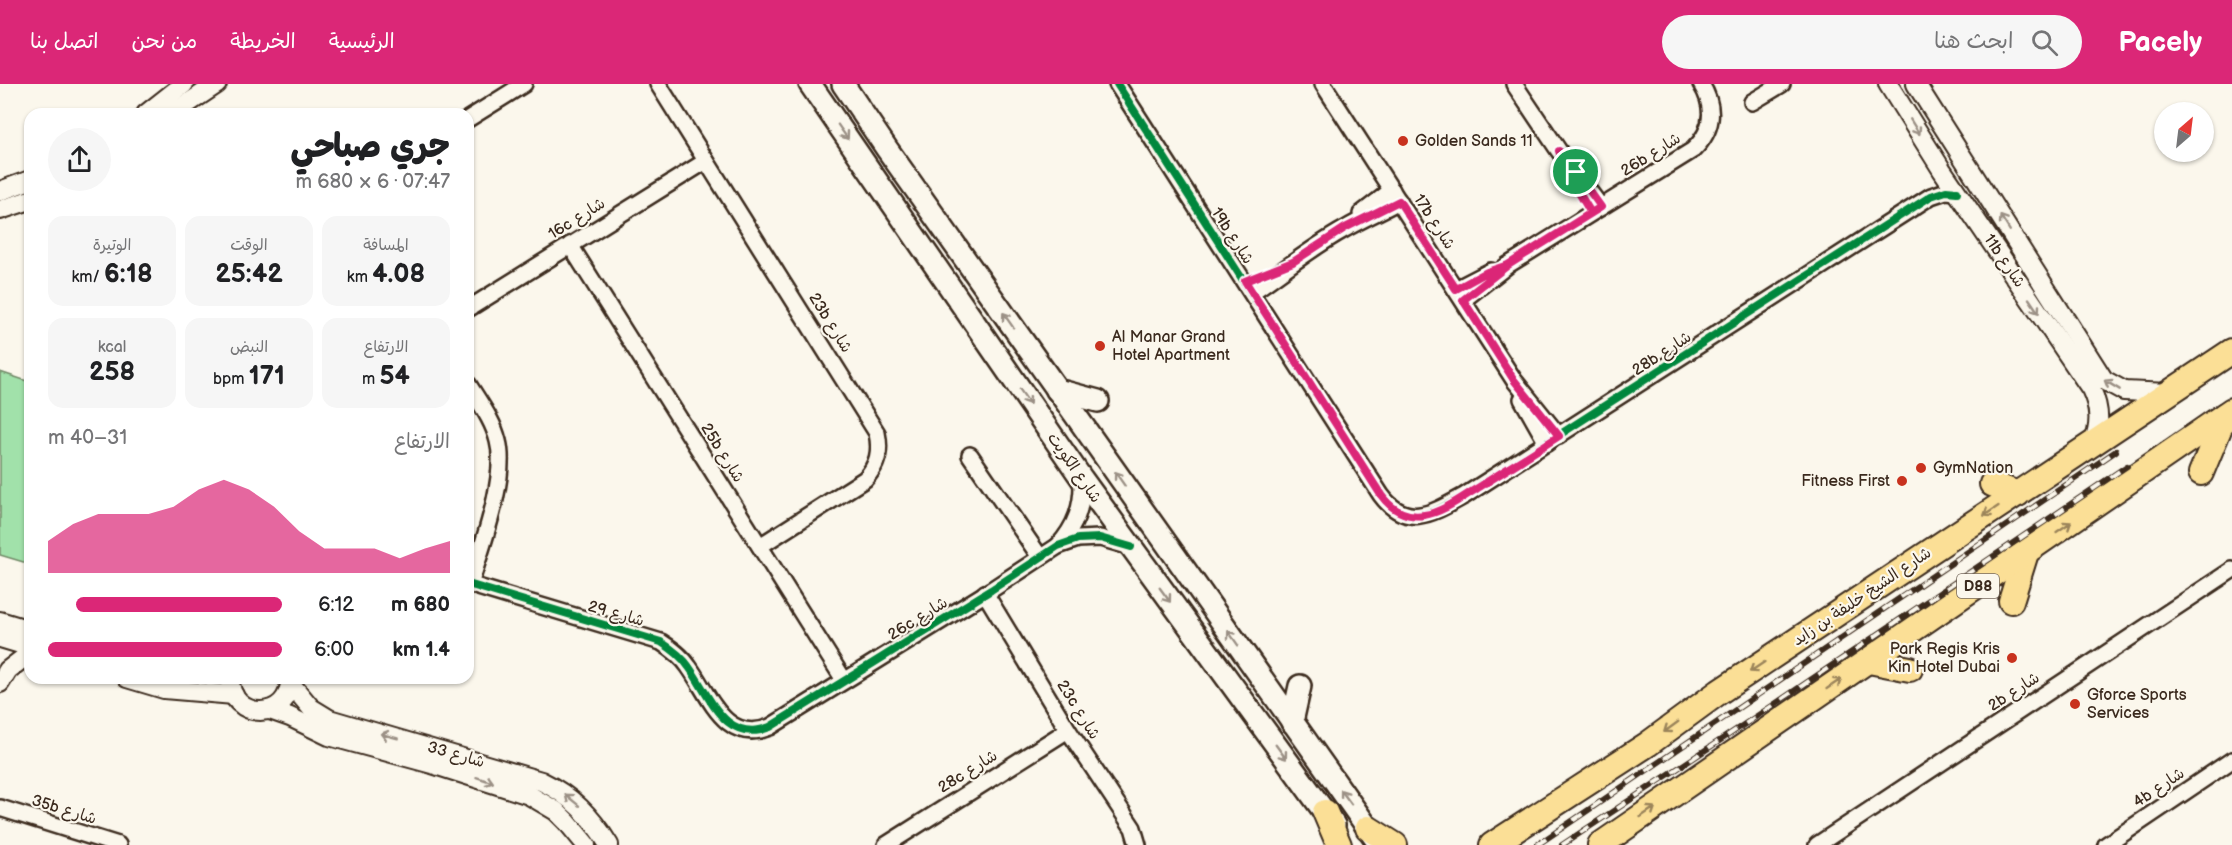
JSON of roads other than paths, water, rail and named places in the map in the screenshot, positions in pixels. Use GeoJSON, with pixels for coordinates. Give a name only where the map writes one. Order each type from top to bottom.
{"type":"FeatureCollection","features":[{"type":"Feature","properties":{"kind":"main road","name":"شارع الكويت"},"geometry":{"type":"LineString","coordinates":[[810,84],[1082,479],[1348,845]]}},
{"type":"Feature","properties":{"kind":"main road","name":"شارع الكويت"},"geometry":{"type":"LineString","coordinates":[[843,84],[1374,837]]}},
{"type":"Feature","properties":{"kind":"main road"},"geometry":{"type":"LineString","coordinates":[[2209,366],[2215,352],[2232,334]]}},
{"type":"Feature","properties":{"kind":"main road","name":"شارع الشيخ خليفة بن زايد"},"geometry":{"type":"LineString","coordinates":[[1477,845],[1500,839],[1648,744],[1719,692],[2232,351]]}},
{"type":"Feature","properties":{"kind":"main road"},"geometry":{"type":"LineString","coordinates":[[1057,390],[1098,401]]}},
{"type":"Feature","properties":{"kind":"main road"},"geometry":{"type":"LineString","coordinates":[[2201,473],[2229,412]]}},
{"type":"Feature","properties":{"kind":"main road","name":"D88"},"geometry":{"type":"LineString","coordinates":[[1600,845],[2229,412]]}},
{"type":"Feature","properties":{"kind":"main road"},"geometry":{"type":"LineString","coordinates":[[1992,484],[2018,494]]}},
{"type":"Feature","properties":{"kind":"main road"},"geometry":{"type":"LineString","coordinates":[[2011,601],[2026,553]]}},
{"type":"Feature","properties":{"kind":"main road"},"geometry":{"type":"LineString","coordinates":[[1869,661],[1910,669]]}},
{"type":"Feature","properties":{"kind":"main road"},"geometry":{"type":"LineString","coordinates":[[1292,722],[1300,686]]}},
{"type":"Feature","properties":{"kind":"main road"},"geometry":{"type":"LineString","coordinates":[[1325,812],[1339,845]]}},
{"type":"Feature","properties":{"kind":"main road"},"geometry":{"type":"LineString","coordinates":[[1374,837],[1395,845]]}},
{"type":"Feature","properties":{"kind":"street"},"geometry":{"type":"LineString","coordinates":[[154,108],[184,84]]}},
{"type":"Feature","properties":{"kind":"street"},"geometry":{"type":"LineString","coordinates":[[181,108],[217,84]]}},
{"type":"Feature","properties":{"kind":"street"},"geometry":{"type":"LineString","coordinates":[[474,115],[524,84]]}},
{"type":"Feature","properties":{"kind":"street","name":"23b شارع"},"geometry":{"type":"LineString","coordinates":[[658,84],[873,424],[879,442],[876,462],[866,479],[760,546]]}},
{"type":"Feature","properties":{"kind":"street","name":"19b شارع"},"geometry":{"type":"LineString","coordinates":[[1117,84],[1381,495]]}},
{"type":"Feature","properties":{"kind":"street","name":"17b شارع"},"geometry":{"type":"LineString","coordinates":[[1323,84],[1514,380],[1525,405],[1553,440]]}},
{"type":"Feature","properties":{"kind":"street"},"geometry":{"type":"LineString","coordinates":[[1514,84],[1559,151],[1569,176],[1596,210]]}},
{"type":"Feature","properties":{"kind":"street"},"geometry":{"type":"LineString","coordinates":[[1752,102],[1782,84]]}},
{"type":"Feature","properties":{"kind":"street","name":"11b شارع"},"geometry":{"type":"LineString","coordinates":[[1888,84],[1942,170],[2091,389],[2099,416],[2097,435],[2093,444]]}},
{"type":"Feature","properties":{"kind":"street","name":"11b شارع"},"geometry":{"type":"LineString","coordinates":[[1916,84],[2104,380],[2124,391],[2169,393]]}},
{"type":"Feature","properties":{"kind":"street","name":"26b شارع"},"geometry":{"type":"LineString","coordinates":[[1460,295],[1487,272],[1508,265],[1693,150],[1701,142],[1711,121],[1711,109],[1702,86]]}},
{"type":"Feature","properties":{"kind":"street","name":"16c شارع"},"geometry":{"type":"LineString","coordinates":[[474,305],[706,161]]}},
{"type":"Feature","properties":{"kind":"street"},"geometry":{"type":"LineString","coordinates":[[1931,196],[1938,187],[1942,170]]}},
{"type":"Feature","properties":{"kind":"street"},"geometry":{"type":"LineString","coordinates":[[0,191],[24,182]]}},
{"type":"Feature","properties":{"kind":"street","name":"28b شارع"},"geometry":{"type":"LineString","coordinates":[[1381,495],[1392,508],[1407,515],[1433,513],[1553,440],[1931,196],[1946,191],[1957,192]]}},
{"type":"Feature","properties":{"kind":"street"},"geometry":{"type":"LineString","coordinates":[[1249,287],[1280,273],[1345,228],[1371,205],[1396,196]]}},
{"type":"Feature","properties":{"kind":"street"},"geometry":{"type":"LineString","coordinates":[[0,210],[24,202]]}},
{"type":"Feature","properties":{"kind":"street","name":"25b شارع"},"geometry":{"type":"LineString","coordinates":[[570,245],[844,680]]}},
{"type":"Feature","properties":{"kind":"street"},"geometry":{"type":"LineString","coordinates":[[474,394],[496,433],[501,466],[496,492],[474,568]]}},
{"type":"Feature","properties":{"kind":"street"},"geometry":{"type":"LineString","coordinates":[[970,455],[1041,557]]}},
{"type":"Feature","properties":{"kind":"street","name":"26c شارع"},"geometry":{"type":"LineString","coordinates":[[1058,546],[1070,531],[1078,515],[1082,479]]}},
{"type":"Feature","properties":{"kind":"street","name":"26c شارع"},"geometry":{"type":"LineString","coordinates":[[723,719],[745,731],[762,730],[1058,546],[1078,539],[1100,538],[1131,547]]}},
{"type":"Feature","properties":{"kind":"street","name":"2b شارع"},"geometry":{"type":"LineString","coordinates":[[1817,845],[2232,570]]}},
{"type":"Feature","properties":{"kind":"street","name":"شارع 29"},"geometry":{"type":"LineString","coordinates":[[474,586],[661,642],[677,653],[689,667],[723,719]]}},
{"type":"Feature","properties":{"kind":"street","name":"23c شارع"},"geometry":{"type":"LineString","coordinates":[[985,593],[1068,730],[1133,828],[1138,845]]}},
{"type":"Feature","properties":{"kind":"street"},"geometry":{"type":"LineString","coordinates":[[0,621],[24,628]]}},
{"type":"Feature","properties":{"kind":"street"},"geometry":{"type":"LineString","coordinates":[[0,638],[24,644]]}},
{"type":"Feature","properties":{"kind":"street"},"geometry":{"type":"LineString","coordinates":[[0,683],[8,670],[24,658]]}},
{"type":"Feature","properties":{"kind":"street"},"geometry":{"type":"LineString","coordinates":[[147,684],[164,689],[232,687]]}},
{"type":"Feature","properties":{"kind":"street"},"geometry":{"type":"LineString","coordinates":[[270,710],[277,707],[286,697],[290,684]]}},
{"type":"Feature","properties":{"kind":"street","name":"شارع 33"},"geometry":{"type":"LineString","coordinates":[[293,684],[311,708],[329,719],[541,781],[570,797],[582,808],[609,845]]}},
{"type":"Feature","properties":{"kind":"street","name":"شارع 33"},"geometry":{"type":"LineString","coordinates":[[232,687],[238,701],[249,709],[270,710],[291,717],[329,736],[453,770],[529,795],[556,812],[586,845]]}},
{"type":"Feature","properties":{"kind":"street","name":"28c شارع"},"geometry":{"type":"LineString","coordinates":[[886,845],[1068,730]]}},
{"type":"Feature","properties":{"kind":"street","name":"4b شارع"},"geometry":{"type":"LineString","coordinates":[[2106,845],[2232,760]]}},
{"type":"Feature","properties":{"kind":"street","name":"35b شارع"},"geometry":{"type":"LineString","coordinates":[[0,808],[115,845]]}},
{"type":"Feature","properties":{"kind":"railway"},"geometry":{"type":"LineString","coordinates":[[1537,845],[2116,451]]}},
{"type":"Feature","properties":{"kind":"railway"},"geometry":{"type":"LineString","coordinates":[[1562,845],[2127,466]]}},
{"type":"Feature","properties":{"kind":"place","name":"Golden Sands 11"},"geometry":{"type":"Point","coordinates":[1403,141]}},
{"type":"Feature","properties":{"kind":"place","name":"Al Manar Grand Hotel Apartment"},"geometry":{"type":"Point","coordinates":[1100,346]}},
{"type":"Feature","properties":{"kind":"place","name":"GymNation"},"geometry":{"type":"Point","coordinates":[1921,468]}},
{"type":"Feature","properties":{"kind":"place","name":"Fitness First"},"geometry":{"type":"Point","coordinates":[1902,481]}},
{"type":"Feature","properties":{"kind":"place","name":"Park Regis Kris Kin Hotel Dubai"},"geometry":{"type":"Point","coordinates":[2012,658]}},
{"type":"Feature","properties":{"kind":"place","name":"Gforce Sports Services"},"geometry":{"type":"Point","coordinates":[2075,704]}}]}
